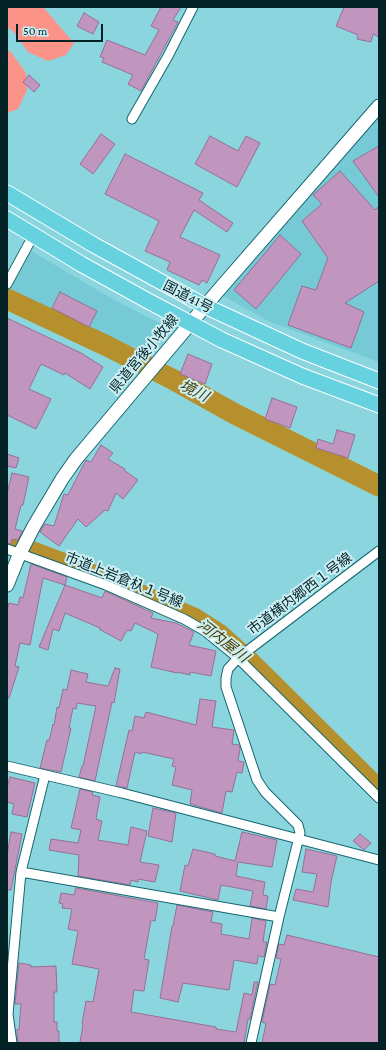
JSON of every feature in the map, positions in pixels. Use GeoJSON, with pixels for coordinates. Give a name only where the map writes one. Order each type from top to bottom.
{"type":"FeatureCollection","features":[{"type":"Feature","properties":{"kind":"highway","name":"国道41号"},"geometry":{"type":"LineString","coordinates":[[7,194],[94,245],[206,306],[302,351],[379,381]]}},
{"type":"Feature","properties":{"kind":"highway","name":"国道41号"},"geometry":{"type":"LineString","coordinates":[[7,219],[81,264],[222,340],[302,376],[379,405]]}},
{"type":"Feature","properties":{"kind":"main road","name":"県道宮後小牧線"},"geometry":{"type":"LineString","coordinates":[[7,585],[20,553],[49,499],[76,459],[379,106]]}},
{"type":"Feature","properties":{"kind":"street"},"geometry":{"type":"LineString","coordinates":[[132,119],[168,56],[193,7]]}},
{"type":"Feature","properties":{"kind":"street"},"geometry":{"type":"LineString","coordinates":[[7,284],[33,236]]}},
{"type":"Feature","properties":{"kind":"street","name":"市道上岩倉杁１号線"},"geometry":{"type":"LineString","coordinates":[[7,549],[106,585],[205,631],[238,658],[379,798]]}},
{"type":"Feature","properties":{"kind":"street","name":"市道横内郷西１号線"},"geometry":{"type":"LineString","coordinates":[[298,840],[300,832],[298,825],[266,792],[257,780],[226,687],[228,669],[238,658],[379,551]]}},
{"type":"Feature","properties":{"kind":"street"},"geometry":{"type":"LineString","coordinates":[[7,766],[122,792],[298,840],[379,860]]}},
{"type":"Feature","properties":{"kind":"street"},"geometry":{"type":"LineString","coordinates":[[12,1043],[8,1014],[21,872],[45,775]]}},
{"type":"Feature","properties":{"kind":"street"},"geometry":{"type":"LineString","coordinates":[[251,1043],[298,840]]}},
{"type":"Feature","properties":{"kind":"street"},"geometry":{"type":"LineString","coordinates":[[21,872],[279,917]]}},
{"type":"Feature","properties":{"kind":"shaded area"},"geometry":{"type":"Polygon","coordinates":[[[7,7],[43,7],[74,43],[66,55],[48,61],[28,52],[14,32],[7,27],[7,7]]]}},
{"type":"Feature","properties":{"kind":"shaded area"},"geometry":{"type":"Polygon","coordinates":[[[7,50],[11,52],[26,73],[27,90],[18,109],[7,113],[7,50]]]}},
{"type":"Feature","properties":{"kind":"shaded area"},"geometry":{"type":"Polygon","coordinates":[[[379,111],[379,362],[268,321],[220,294],[379,111]]]}},
{"type":"Feature","properties":{"kind":"shaded area"},"geometry":{"type":"Polygon","coordinates":[[[28,249],[109,297],[167,327],[146,352],[84,328],[9,288],[28,249]]]}},
{"type":"Feature","properties":{"kind":"building"},"geometry":{"type":"Polygon","coordinates":[[[161,7],[181,7],[173,20],[178,22],[141,91],[128,84],[133,75],[102,62],[104,58],[100,57],[107,40],[145,55],[159,30],[151,26],[161,7]]]}},
{"type":"Feature","properties":{"kind":"building"},"geometry":{"type":"Polygon","coordinates":[[[344,7],[379,7],[379,37],[373,34],[371,42],[357,39],[358,35],[336,26],[344,7]]]}},
{"type":"Feature","properties":{"kind":"building"},"geometry":{"type":"Polygon","coordinates":[[[84,13],[99,22],[93,34],[77,26],[84,13]]]}},
{"type":"Feature","properties":{"kind":"building"},"geometry":{"type":"Polygon","coordinates":[[[29,75],[40,85],[34,92],[23,82],[29,75]]]}},
{"type":"Feature","properties":{"kind":"building"},"geometry":{"type":"Polygon","coordinates":[[[101,134],[115,144],[93,174],[80,164],[101,134]]]}},
{"type":"Feature","properties":{"kind":"building"},"geometry":{"type":"Polygon","coordinates":[[[210,136],[238,151],[246,136],[260,143],[237,187],[195,164],[210,136]]]}},
{"type":"Feature","properties":{"kind":"building"},"geometry":{"type":"Polygon","coordinates":[[[379,146],[379,197],[353,161],[379,146]]]}},
{"type":"Feature","properties":{"kind":"building"},"geometry":{"type":"Polygon","coordinates":[[[125,154],[203,193],[199,200],[233,223],[227,232],[194,210],[180,237],[220,255],[207,283],[202,280],[199,285],[167,270],[170,262],[145,251],[159,221],[105,194],[125,154]]]}},
{"type":"Feature","properties":{"kind":"building"},"geometry":{"type":"Polygon","coordinates":[[[340,171],[375,210],[379,206],[379,281],[345,303],[364,312],[351,348],[288,325],[302,286],[316,290],[328,258],[302,221],[322,204],[313,195],[340,171]]]}},
{"type":"Feature","properties":{"kind":"building"},"geometry":{"type":"Polygon","coordinates":[[[280,235],[301,254],[256,309],[234,290],[280,235]]]}},
{"type":"Feature","properties":{"kind":"building"},"geometry":{"type":"Polygon","coordinates":[[[60,292],[97,311],[89,327],[52,308],[60,292]]]}},
{"type":"Feature","properties":{"kind":"building"},"geometry":{"type":"Polygon","coordinates":[[[7,318],[81,353],[103,367],[90,389],[65,373],[64,375],[41,364],[29,389],[51,399],[36,429],[7,415],[7,318]]]}},
{"type":"Feature","properties":{"kind":"building"},"geometry":{"type":"Polygon","coordinates":[[[188,354],[212,364],[205,384],[180,374],[188,354]]]}},
{"type":"Feature","properties":{"kind":"building"},"geometry":{"type":"Polygon","coordinates":[[[272,398],[297,407],[290,428],[265,419],[272,398]]]}},
{"type":"Feature","properties":{"kind":"building"},"geometry":{"type":"Polygon","coordinates":[[[337,430],[355,435],[348,458],[316,448],[318,439],[333,444],[337,430]]]}},
{"type":"Feature","properties":{"kind":"building"},"geometry":{"type":"Polygon","coordinates":[[[101,445],[113,453],[108,459],[125,469],[124,470],[138,480],[123,499],[116,493],[108,511],[105,510],[86,527],[78,519],[59,546],[40,532],[45,524],[54,526],[64,494],[68,495],[86,460],[91,462],[101,445]]]}},
{"type":"Feature","properties":{"kind":"building"},"geometry":{"type":"Polygon","coordinates":[[[7,454],[19,458],[16,468],[7,466],[7,454]]]}},
{"type":"Feature","properties":{"kind":"building"},"geometry":{"type":"Polygon","coordinates":[[[12,473],[29,477],[23,505],[21,505],[15,529],[22,532],[18,540],[12,539],[11,544],[7,543],[7,494],[12,473]]]}},
{"type":"Feature","properties":{"kind":"building"},"geometry":{"type":"Polygon","coordinates":[[[31,564],[67,577],[65,585],[43,578],[30,645],[20,643],[15,666],[19,667],[9,698],[7,698],[7,610],[9,603],[18,605],[20,597],[23,598],[31,564]]]}},
{"type":"Feature","properties":{"kind":"building"},"geometry":{"type":"Polygon","coordinates":[[[65,585],[102,598],[105,591],[153,613],[151,618],[176,623],[194,632],[189,645],[216,651],[211,676],[190,672],[190,675],[151,667],[158,634],[135,623],[131,631],[127,630],[121,641],[99,629],[100,628],[65,613],[59,631],[53,629],[48,650],[39,647],[65,585]]]}},
{"type":"Feature","properties":{"kind":"building"},"geometry":{"type":"Polygon","coordinates":[[[115,668],[120,669],[114,703],[112,702],[95,781],[79,777],[83,766],[96,706],[77,703],[76,709],[73,708],[69,728],[71,728],[61,772],[40,768],[47,740],[49,741],[53,724],[54,725],[57,707],[59,708],[63,689],[67,690],[71,670],[88,674],[86,682],[108,686],[115,668]]]}},
{"type":"Feature","properties":{"kind":"building"},"geometry":{"type":"Polygon","coordinates":[[[200,699],[216,701],[212,727],[234,730],[232,744],[239,745],[240,749],[238,761],[244,762],[242,773],[237,772],[232,792],[226,791],[222,813],[190,804],[192,790],[172,785],[176,767],[172,766],[174,759],[142,752],[141,754],[135,752],[127,788],[116,786],[129,730],[132,731],[135,716],[144,718],[146,712],[196,725],[200,699]]]}},
{"type":"Feature","properties":{"kind":"building"},"geometry":{"type":"Polygon","coordinates":[[[10,777],[35,783],[27,817],[12,814],[14,804],[7,802],[7,788],[10,777]]]}},
{"type":"Feature","properties":{"kind":"building"},"geometry":{"type":"Polygon","coordinates":[[[80,789],[93,792],[92,795],[100,797],[96,819],[102,821],[98,840],[128,845],[131,827],[147,831],[140,862],[159,865],[155,882],[138,879],[138,882],[131,880],[130,885],[78,876],[79,855],[49,850],[51,839],[78,843],[81,830],[71,828],[80,789]]]}},
{"type":"Feature","properties":{"kind":"building"},"geometry":{"type":"Polygon","coordinates":[[[153,808],[176,813],[172,842],[148,836],[153,808]]]}},
{"type":"Feature","properties":{"kind":"building"},"geometry":{"type":"Polygon","coordinates":[[[11,832],[22,834],[11,890],[7,890],[7,855],[11,832]]]}},
{"type":"Feature","properties":{"kind":"building"},"geometry":{"type":"Polygon","coordinates":[[[242,832],[277,840],[272,867],[238,862],[236,876],[265,882],[263,895],[268,896],[266,909],[250,906],[253,891],[221,885],[218,900],[180,891],[185,865],[188,866],[193,849],[215,854],[215,856],[235,861],[242,832]]]}},
{"type":"Feature","properties":{"kind":"building"},"geometry":{"type":"Polygon","coordinates":[[[360,834],[371,843],[364,850],[353,841],[360,834]]]}},
{"type":"Feature","properties":{"kind":"building"},"geometry":{"type":"Polygon","coordinates":[[[306,849],[337,856],[331,882],[328,907],[293,900],[296,889],[313,892],[317,874],[302,872],[306,849]]]}},
{"type":"Feature","properties":{"kind":"building"},"geometry":{"type":"Polygon","coordinates":[[[76,888],[158,903],[155,921],[151,920],[144,959],[149,960],[144,991],[134,990],[131,1012],[236,1032],[244,993],[252,995],[254,982],[258,982],[250,1019],[248,1019],[244,1043],[80,1042],[86,1001],[93,1002],[99,969],[72,964],[78,931],[68,929],[72,909],[62,908],[63,904],[59,903],[61,893],[74,895],[76,888]]]}},
{"type":"Feature","properties":{"kind":"building"},"geometry":{"type":"Polygon","coordinates":[[[177,905],[213,912],[211,922],[222,924],[221,934],[249,939],[252,918],[266,921],[263,942],[267,942],[264,957],[258,956],[257,964],[234,960],[229,990],[183,983],[178,1002],[160,998],[177,905]]]}},
{"type":"Feature","properties":{"kind":"building"},"geometry":{"type":"Polygon","coordinates":[[[287,935],[379,957],[379,1043],[262,1043],[266,1023],[262,1022],[270,984],[275,985],[281,959],[276,958],[279,944],[284,945],[287,935]]]}},
{"type":"Feature","properties":{"kind":"building"},"geometry":{"type":"Polygon","coordinates":[[[19,963],[31,965],[31,967],[56,966],[57,992],[54,992],[54,1022],[57,1022],[59,1043],[18,1043],[17,1029],[19,1030],[21,1004],[15,1004],[19,963]]]}},
{"type":"Feature","properties":{"kind":"waterway","name":"境川"},"geometry":{"type":"LineString","coordinates":[[7,299],[107,346],[174,380],[235,414],[379,486]]}},
{"type":"Feature","properties":{"kind":"waterway","name":"河内屋川"},"geometry":{"type":"LineString","coordinates":[[7,542],[107,580],[194,618],[219,634],[249,661],[379,790]]}}]}
